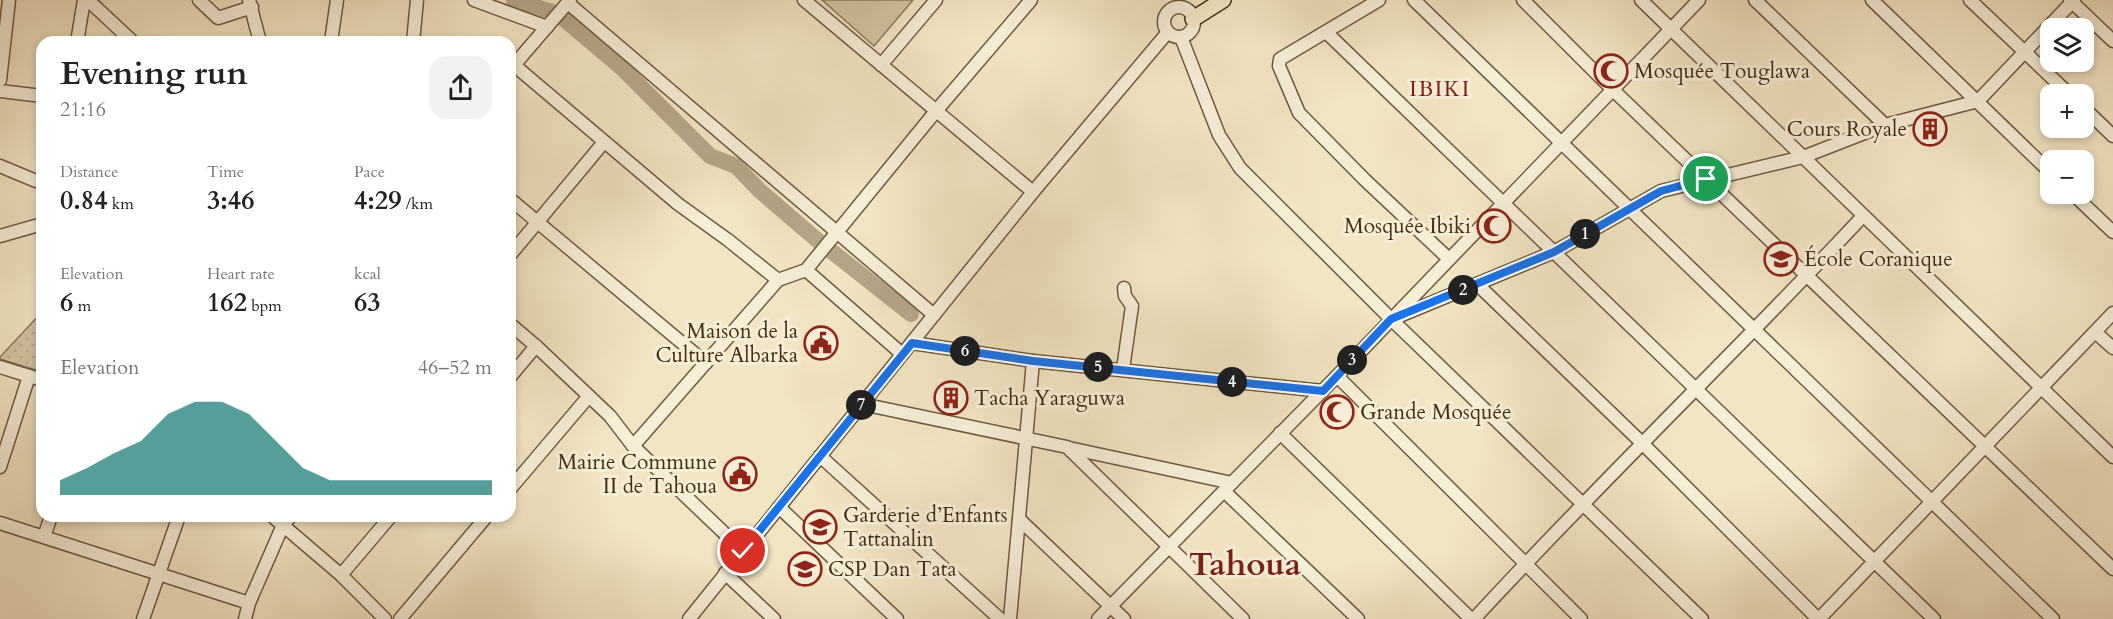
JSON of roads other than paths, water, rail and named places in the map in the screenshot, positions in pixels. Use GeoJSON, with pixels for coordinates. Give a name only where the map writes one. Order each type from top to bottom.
{"type":"FeatureCollection","features":[{"type":"Feature","properties":{"kind":"main road"},"geometry":{"type":"LineString","coordinates":[[1193,19],[1223,0]]}},
{"type":"Feature","properties":{"kind":"street"},"geometry":{"type":"LineString","coordinates":[[0,80],[9,0]]}},
{"type":"Feature","properties":{"kind":"street"},"geometry":{"type":"LineString","coordinates":[[78,36],[86,0],[126,36]]}},
{"type":"Feature","properties":{"kind":"street"},"geometry":{"type":"LineString","coordinates":[[199,0],[218,18],[250,4],[258,36]]}},
{"type":"Feature","properties":{"kind":"street"},"geometry":{"type":"LineString","coordinates":[[332,36],[337,0]]}},
{"type":"Feature","properties":{"kind":"street"},"geometry":{"type":"LineString","coordinates":[[414,36],[417,0]]}},
{"type":"Feature","properties":{"kind":"street"},"geometry":{"type":"LineString","coordinates":[[474,0],[546,27]]}},
{"type":"Feature","properties":{"kind":"street"},"geometry":{"type":"LineString","coordinates":[[804,0],[1033,192]]}},
{"type":"Feature","properties":{"kind":"street"},"geometry":{"type":"LineString","coordinates":[[882,65],[936,0]]}},
{"type":"Feature","properties":{"kind":"street"},"geometry":{"type":"LineString","coordinates":[[633,446],[778,280],[806,270],[936,111],[1031,0]]}},
{"type":"Feature","properties":{"kind":"street"},"geometry":{"type":"LineString","coordinates":[[1379,0],[1280,59],[1279,66],[1299,113],[1365,180],[1449,259]]}},
{"type":"Feature","properties":{"kind":"street"},"geometry":{"type":"LineString","coordinates":[[1414,0],[2053,619]]}},
{"type":"Feature","properties":{"kind":"street"},"geometry":{"type":"LineString","coordinates":[[1523,0],[1612,89],[2113,569]]}},
{"type":"Feature","properties":{"kind":"street"},"geometry":{"type":"LineString","coordinates":[[1641,0],[2113,457]]}},
{"type":"Feature","properties":{"kind":"street"},"geometry":{"type":"LineString","coordinates":[[1098,619],[1323,391],[1699,0]]}},
{"type":"Feature","properties":{"kind":"street"},"geometry":{"type":"LineString","coordinates":[[1755,0],[1885,125]]}},
{"type":"Feature","properties":{"kind":"street"},"geometry":{"type":"LineString","coordinates":[[1872,0],[2040,162]]}},
{"type":"Feature","properties":{"kind":"street"},"geometry":{"type":"LineString","coordinates":[[1970,0],[2059,84]]}},
{"type":"Feature","properties":{"kind":"street"},"geometry":{"type":"LineString","coordinates":[[516,61],[569,1],[934,315]]}},
{"type":"Feature","properties":{"kind":"street"},"geometry":{"type":"LineString","coordinates":[[1391,319],[1554,252],[1661,191],[1803,157],[1885,125],[1978,101],[2072,1],[2113,41]]}},
{"type":"Feature","properties":{"kind":"street"},"geometry":{"type":"LineString","coordinates":[[1172,4],[1188,10],[1193,19],[1192,28],[1181,37],[1167,32],[1164,19],[1172,4]]}},
{"type":"Feature","properties":{"kind":"street"},"geometry":{"type":"LineString","coordinates":[[688,619],[1033,192],[1167,32]]}},
{"type":"Feature","properties":{"kind":"street"},"geometry":{"type":"LineString","coordinates":[[1326,32],[1934,619]]}},
{"type":"Feature","properties":{"kind":"street"},"geometry":{"type":"LineString","coordinates":[[1181,37],[1219,135],[1239,168],[1391,319],[1702,619]]}},
{"type":"Feature","properties":{"kind":"street"},"geometry":{"type":"LineString","coordinates":[[516,69],[678,204],[778,280]]}},
{"type":"Feature","properties":{"kind":"street"},"geometry":{"type":"LineString","coordinates":[[0,91],[36,95]]}},
{"type":"Feature","properties":{"kind":"street"},"geometry":{"type":"LineString","coordinates":[[2094,118],[2113,136]]}},
{"type":"Feature","properties":{"kind":"street"},"geometry":{"type":"LineString","coordinates":[[516,248],[604,142]]}},
{"type":"Feature","properties":{"kind":"street"},"geometry":{"type":"LineString","coordinates":[[0,166],[36,181]]}},
{"type":"Feature","properties":{"kind":"street"},"geometry":{"type":"LineString","coordinates":[[516,204],[706,363]]}},
{"type":"Feature","properties":{"kind":"street"},"geometry":{"type":"LineString","coordinates":[[2084,204],[2113,232]]}},
{"type":"Feature","properties":{"kind":"street"},"geometry":{"type":"LineString","coordinates":[[1280,434],[1473,619],[1863,216]]}},
{"type":"Feature","properties":{"kind":"street"},"geometry":{"type":"LineString","coordinates":[[0,236],[36,226]]}},
{"type":"Feature","properties":{"kind":"street"},"geometry":{"type":"LineString","coordinates":[[806,270],[902,354]]}},
{"type":"Feature","properties":{"kind":"street"},"geometry":{"type":"LineString","coordinates":[[1477,284],[1642,443],[1818,619],[2113,313]]}},
{"type":"Feature","properties":{"kind":"street"},"geometry":{"type":"LineString","coordinates":[[1123,369],[1132,306],[1125,296],[1124,288]]}},
{"type":"Feature","properties":{"kind":"street"},"geometry":{"type":"LineString","coordinates":[[516,329],[610,416],[633,446],[743,551]]}},
{"type":"Feature","properties":{"kind":"street"},"geometry":{"type":"LineString","coordinates":[[2096,332],[2113,348]]}},
{"type":"Feature","properties":{"kind":"street"},"geometry":{"type":"LineString","coordinates":[[912,343],[1033,361],[1323,391]]}},
{"type":"Feature","properties":{"kind":"street"},"geometry":{"type":"LineString","coordinates":[[516,370],[536,346]]}},
{"type":"Feature","properties":{"kind":"street"},"geometry":{"type":"LineString","coordinates":[[1010,619],[1033,361]]}},
{"type":"Feature","properties":{"kind":"street"},"geometry":{"type":"LineString","coordinates":[[0,367],[36,378]]}},
{"type":"Feature","properties":{"kind":"street"},"geometry":{"type":"LineString","coordinates":[[0,467],[28,376]]}},
{"type":"Feature","properties":{"kind":"street"},"geometry":{"type":"LineString","coordinates":[[1337,376],[1581,619]]}},
{"type":"Feature","properties":{"kind":"street"},"geometry":{"type":"LineString","coordinates":[[516,482],[589,396]]}},
{"type":"Feature","properties":{"kind":"street"},"geometry":{"type":"LineString","coordinates":[[861,404],[1026,437],[1228,487],[1358,619]]}},
{"type":"Feature","properties":{"kind":"street"},"geometry":{"type":"LineString","coordinates":[[1067,447],[1243,619]]}},
{"type":"Feature","properties":{"kind":"street"},"geometry":{"type":"LineString","coordinates":[[820,456],[1000,619]]}},
{"type":"Feature","properties":{"kind":"street"},"geometry":{"type":"LineString","coordinates":[[779,507],[897,619]]}},
{"type":"Feature","properties":{"kind":"street"},"geometry":{"type":"LineString","coordinates":[[1019,519],[1124,619]]}},
{"type":"Feature","properties":{"kind":"street"},"geometry":{"type":"LineString","coordinates":[[44,537],[49,522]]}},
{"type":"Feature","properties":{"kind":"street"},"geometry":{"type":"LineString","coordinates":[[143,619],[177,522]]}},
{"type":"Feature","properties":{"kind":"street"},"geometry":{"type":"LineString","coordinates":[[245,619],[249,603],[287,522]]}},
{"type":"Feature","properties":{"kind":"street"},"geometry":{"type":"LineString","coordinates":[[288,522],[386,619]]}},
{"type":"Feature","properties":{"kind":"street"},"geometry":{"type":"LineString","coordinates":[[341,575],[386,522]]}},
{"type":"Feature","properties":{"kind":"street"},"geometry":{"type":"LineString","coordinates":[[400,619],[482,522]]}},
{"type":"Feature","properties":{"kind":"street"},"geometry":{"type":"LineString","coordinates":[[0,523],[249,603]]}},
{"type":"Feature","properties":{"kind":"street"},"geometry":{"type":"LineString","coordinates":[[725,573],[774,619]]}},
{"type":"Feature","properties":{"kind":"waterway"},"geometry":{"type":"LineString","coordinates":[[514,0],[558,14],[623,69],[710,156],[736,166],[759,190],[816,239],[911,314]]}},
{"type":"Feature","properties":{"kind":"place","name":"Mosquée Touglawa"},"geometry":{"type":"Point","coordinates":[1611,71]}},
{"type":"Feature","properties":{"kind":"place","name":"Cours Royale"},"geometry":{"type":"Point","coordinates":[1930,129]}},
{"type":"Feature","properties":{"kind":"place","name":"Mosquée Ibiki"},"geometry":{"type":"Point","coordinates":[1494,226]}},
{"type":"Feature","properties":{"kind":"place","name":"École Coranique"},"geometry":{"type":"Point","coordinates":[1781,259]}},
{"type":"Feature","properties":{"kind":"place","name":"Maison de la Culture Albarka"},"geometry":{"type":"Point","coordinates":[821,343]}},
{"type":"Feature","properties":{"kind":"place","name":"Tacha Yaraguwa"},"geometry":{"type":"Point","coordinates":[951,398]}},
{"type":"Feature","properties":{"kind":"place","name":"Grande Mosquée"},"geometry":{"type":"Point","coordinates":[1337,412]}},
{"type":"Feature","properties":{"kind":"place","name":"Mairie Commune II de Tahoua"},"geometry":{"type":"Point","coordinates":[740,474]}},
{"type":"Feature","properties":{"kind":"place","name":"Garderie d’Enfants Tattanalin"},"geometry":{"type":"Point","coordinates":[820,527]}},
{"type":"Feature","properties":{"kind":"place","name":"CSP Dan Tata"},"geometry":{"type":"Point","coordinates":[805,569]}},
{"type":"Feature","properties":{"kind":"district","name":"IBIKI"},"geometry":{"type":"Point","coordinates":[1440,89]}},
{"type":"Feature","properties":{"kind":"district","name":"Tahoua"},"geometry":{"type":"Point","coordinates":[1245,564]}}]}
